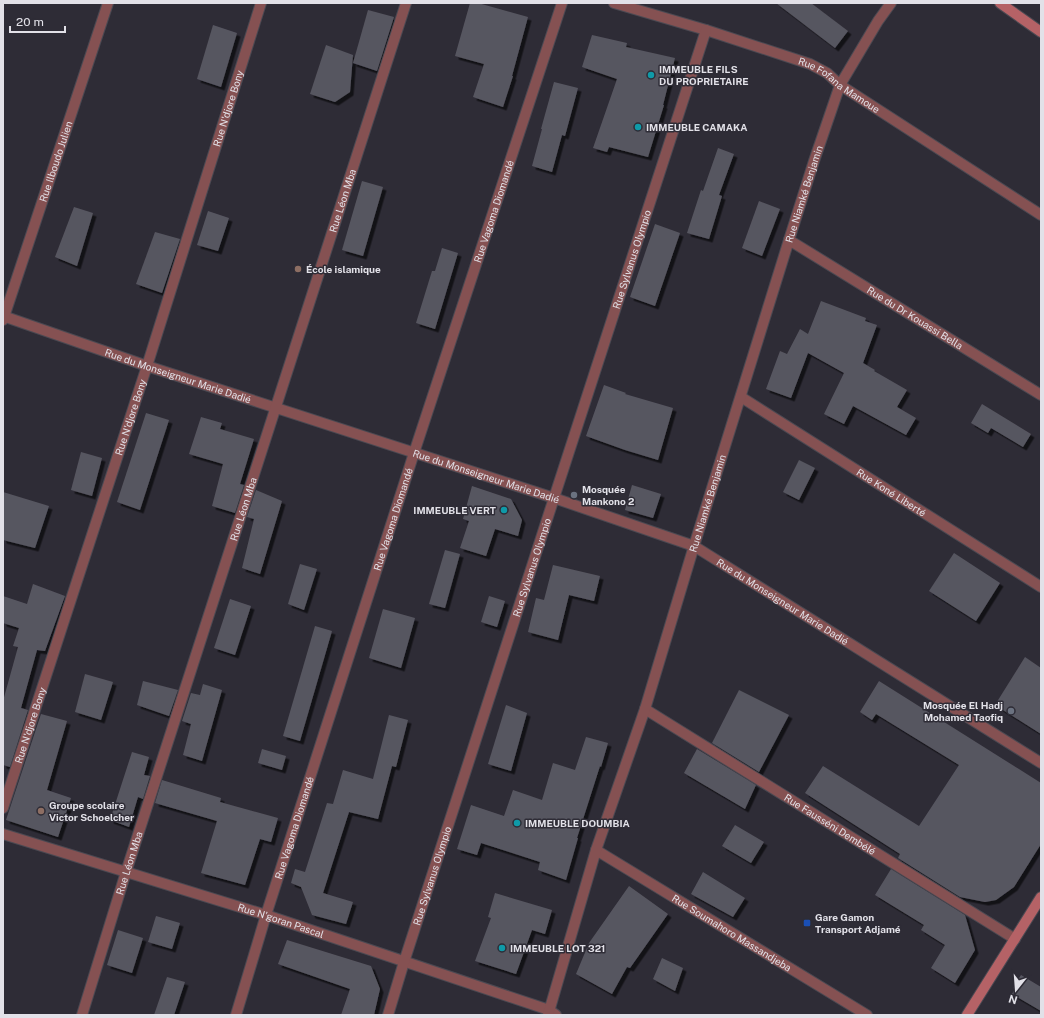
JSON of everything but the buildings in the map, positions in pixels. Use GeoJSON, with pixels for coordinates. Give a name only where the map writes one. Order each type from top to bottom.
{"type":"FeatureCollection","features":[{"type":"Feature","properties":{"kind":"street","name":"Rue Ilboudo Julien"},"geometry":{"type":"LineString","coordinates":[[3,318],[108,3]]}},
{"type":"Feature","properties":{"kind":"street","name":"Rue N'djore Bony"},"geometry":{"type":"LineString","coordinates":[[3,808],[147,366],[261,3]]}},
{"type":"Feature","properties":{"kind":"street","name":"Rue Léon Mba"},"geometry":{"type":"LineString","coordinates":[[82,1015],[126,872],[406,3]]}},
{"type":"Feature","properties":{"kind":"street","name":"Rue Vagoma Diomandé"},"geometry":{"type":"LineString","coordinates":[[236,1015],[266,915],[414,453],[562,3]]}},
{"type":"Feature","properties":{"kind":"street","name":"Rue Fofana Mamoue"},"geometry":{"type":"LineString","coordinates":[[614,3],[706,30],[810,64],[827,73],[840,85],[1041,215]]}},
{"type":"Feature","properties":{"kind":"street","name":"Rue Niamké Benjamin"},"geometry":{"type":"LineString","coordinates":[[551,1013],[596,850],[645,709],[789,240],[840,85],[878,21],[891,3]]}},
{"type":"Feature","properties":{"kind":"street"},"geometry":{"type":"LineString","coordinates":[[1000,3],[1041,32]]}},
{"type":"Feature","properties":{"kind":"street","name":"Rue Sylvanus Olympio"},"geometry":{"type":"LineString","coordinates":[[388,1015],[706,30]]}},
{"type":"Feature","properties":{"kind":"street","name":"Rue du Dr Kouassi Bella"},"geometry":{"type":"LineString","coordinates":[[789,240],[1041,395]]}},
{"type":"Feature","properties":{"kind":"street","name":"Rue du Monseigneur Marie Dadié"},"geometry":{"type":"LineString","coordinates":[[3,318],[554,498],[694,546],[1041,763]]}},
{"type":"Feature","properties":{"kind":"street","name":"Rue Koné Liberté"},"geometry":{"type":"LineString","coordinates":[[741,397],[1041,587]]}},
{"type":"Feature","properties":{"kind":"street","name":"Rue Fausséni Dembélé"},"geometry":{"type":"LineString","coordinates":[[645,709],[1014,939]]}},
{"type":"Feature","properties":{"kind":"street","name":"Rue N'goran Pascal"},"geometry":{"type":"LineString","coordinates":[[3,834],[266,915],[551,1013]]}},
{"type":"Feature","properties":{"kind":"street","name":"Rue Soumahoro Massandjeba"},"geometry":{"type":"LineString","coordinates":[[596,850],[867,1015]]}},
{"type":"Feature","properties":{"kind":"street"},"geometry":{"type":"LineString","coordinates":[[967,1015],[1041,897]]}},
{"type":"Feature","properties":{"kind":"place","name":"IMMEUBLE FILS DU PROPRIETAIRE"},"geometry":{"type":"Point","coordinates":[651,75]}},
{"type":"Feature","properties":{"kind":"place","name":"IMMEUBLE CAMAKA"},"geometry":{"type":"Point","coordinates":[638,127]}},
{"type":"Feature","properties":{"kind":"place","name":"École islamique"},"geometry":{"type":"Point","coordinates":[298,269]}},
{"type":"Feature","properties":{"kind":"place","name":"Mosquée Mankono 2"},"geometry":{"type":"Point","coordinates":[574,495]}},
{"type":"Feature","properties":{"kind":"place","name":"IMMEUBLE VERT"},"geometry":{"type":"Point","coordinates":[504,510]}},
{"type":"Feature","properties":{"kind":"place","name":"Mosquée El Hadj Mohamed Taofiq"},"geometry":{"type":"Point","coordinates":[1011,711]}},
{"type":"Feature","properties":{"kind":"place","name":"Groupe scolaire Victor Schoelcher"},"geometry":{"type":"Point","coordinates":[41,811]}},
{"type":"Feature","properties":{"kind":"place","name":"IMMEUBLE DOUMBIA"},"geometry":{"type":"Point","coordinates":[517,823]}},
{"type":"Feature","properties":{"kind":"place","name":"Gare Gamon Transport Adjamé"},"geometry":{"type":"Point","coordinates":[807,923]}},
{"type":"Feature","properties":{"kind":"place","name":"IMMEUBLE LOT 321"},"geometry":{"type":"Point","coordinates":[502,948]}}]}
